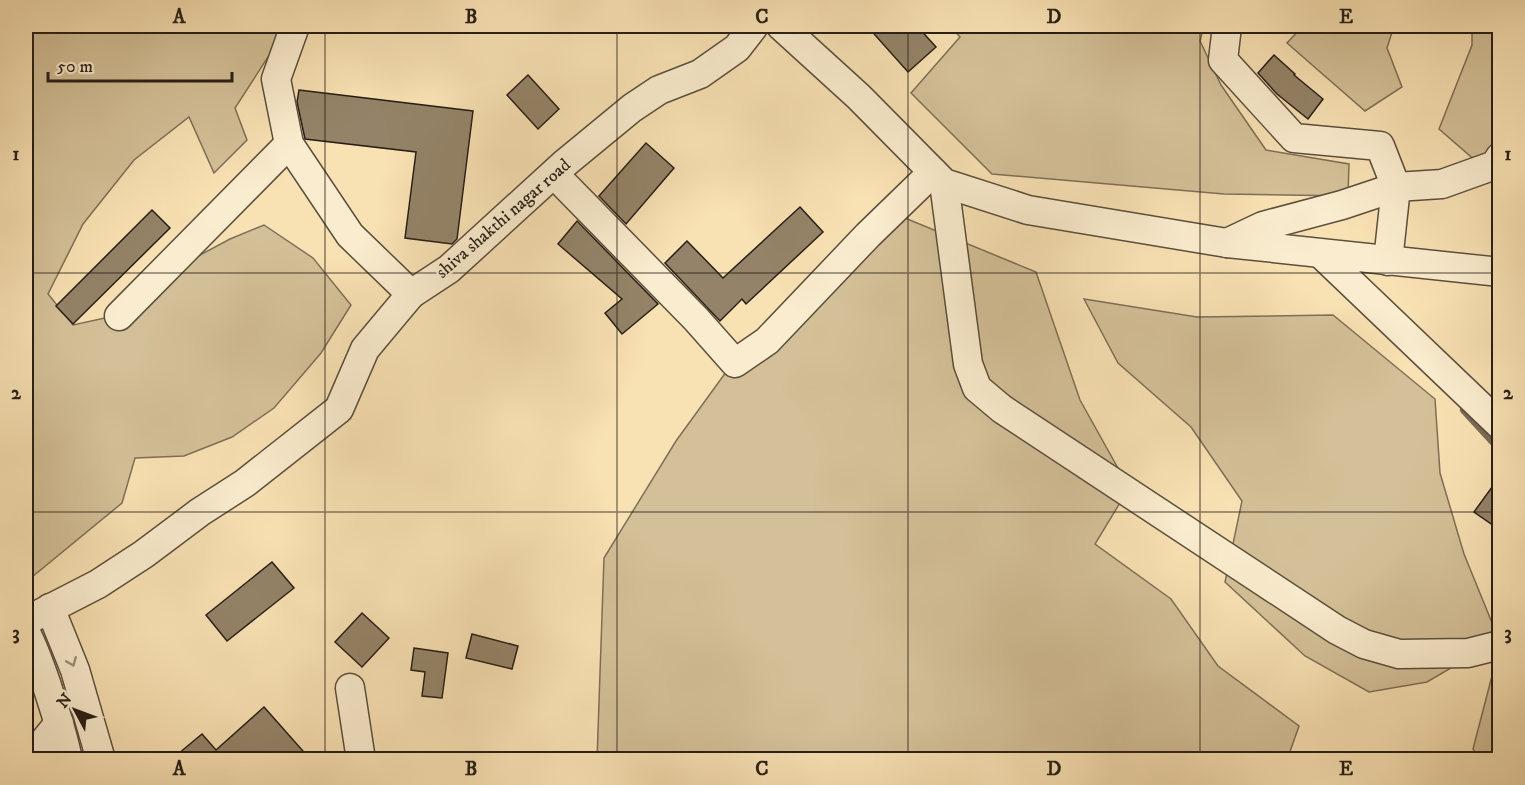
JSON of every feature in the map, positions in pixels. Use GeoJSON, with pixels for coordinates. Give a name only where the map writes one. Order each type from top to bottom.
{"type":"FeatureCollection","features":[{"type":"Feature","properties":{"kind":"street"},"geometry":{"type":"LineString","coordinates":[[296,26],[276,79],[289,144],[350,235],[411,294]]}},
{"type":"Feature","properties":{"kind":"street","name":"shiva shakthi nagar road"},"geometry":{"type":"LineString","coordinates":[[38,614],[98,584],[144,554],[200,512],[245,483],[339,409],[365,349],[411,294],[449,269],[554,174],[632,108],[659,90],[700,74],[737,48],[754,26]]}},
{"type":"Feature","properties":{"kind":"street"},"geometry":{"type":"LineString","coordinates":[[781,26],[859,97],[938,177],[1028,210],[1227,243],[1500,272]]}},
{"type":"Feature","properties":{"kind":"street"},"geometry":{"type":"LineString","coordinates":[[1227,26],[1222,60],[1294,138],[1380,146],[1396,187],[1388,261]]}},
{"type":"Feature","properties":{"kind":"street"},"geometry":{"type":"LineString","coordinates":[[118,316],[289,144]]}},
{"type":"Feature","properties":{"kind":"street"},"geometry":{"type":"LineString","coordinates":[[1227,243],[1263,226],[1342,205],[1396,187],[1442,184],[1495,165],[1500,157]]}},
{"type":"Feature","properties":{"kind":"street"},"geometry":{"type":"LineString","coordinates":[[554,174],[696,319],[735,363],[767,341],[860,243],[938,177]]}},
{"type":"Feature","properties":{"kind":"street"},"geometry":{"type":"LineString","coordinates":[[938,177],[968,364],[977,388],[1002,409],[1336,630],[1364,644],[1399,654],[1468,653],[1500,645]]}},
{"type":"Feature","properties":{"kind":"street"},"geometry":{"type":"LineString","coordinates":[[1321,254],[1500,425]]}},
{"type":"Feature","properties":{"kind":"street"},"geometry":{"type":"LineString","coordinates":[[38,614],[75,670],[101,759]]}},
{"type":"Feature","properties":{"kind":"street"},"geometry":{"type":"LineString","coordinates":[[26,633],[34,648],[64,740],[85,759]]}},
{"type":"Feature","properties":{"kind":"street"},"geometry":{"type":"LineString","coordinates":[[350,688],[361,759]]}},
{"type":"Feature","properties":{"kind":"street"},"geometry":{"type":"LineString","coordinates":[[29,759],[64,740]]}},
{"type":"Feature","properties":{"kind":"shaded area"},"geometry":{"type":"Polygon","coordinates":[[[26,26],[288,26],[235,108],[247,140],[214,173],[189,117],[134,160],[83,224],[48,294],[73,325],[137,311],[174,269],[230,239],[264,225],[313,258],[351,305],[321,353],[274,408],[232,437],[184,456],[135,458],[122,503],[32,577],[26,576],[26,26]]]}},
{"type":"Feature","properties":{"kind":"shaded area"},"geometry":{"type":"Polygon","coordinates":[[[950,26],[1204,26],[1200,41],[1221,85],[1266,150],[1349,164],[1348,196],[1224,194],[992,174],[911,93],[960,37],[950,26]]]}},
{"type":"Feature","properties":{"kind":"shaded area"},"geometry":{"type":"Polygon","coordinates":[[[1303,26],[1394,26],[1387,48],[1402,87],[1365,111],[1287,43],[1303,26]]]}},
{"type":"Feature","properties":{"kind":"shaded area"},"geometry":{"type":"Polygon","coordinates":[[[1472,26],[1499,26],[1499,138],[1484,168],[1439,129],[1472,45],[1472,26]]]}},
{"type":"Feature","properties":{"kind":"shaded area"},"geometry":{"type":"Polygon","coordinates":[[[883,209],[1036,272],[1080,400],[1129,488],[1095,544],[1171,599],[1218,666],[1299,726],[1287,760],[597,760],[604,558],[676,441],[750,339],[883,209]]]}},
{"type":"Feature","properties":{"kind":"shaded area"},"geometry":{"type":"Polygon","coordinates":[[[1084,299],[1197,317],[1333,315],[1435,399],[1440,473],[1464,554],[1499,640],[1427,682],[1369,692],[1305,656],[1225,582],[1242,501],[1191,427],[1118,363],[1084,299]]]}},
{"type":"Feature","properties":{"kind":"shaded area"},"geometry":{"type":"Polygon","coordinates":[[[1499,649],[1499,759],[1479,759],[1473,749],[1499,649]]]}},
{"type":"Feature","properties":{"kind":"building"},"geometry":{"type":"Polygon","coordinates":[[[867,26],[917,26],[936,47],[908,72],[867,26]]]}},
{"type":"Feature","properties":{"kind":"building"},"geometry":{"type":"Polygon","coordinates":[[[1274,55],[1323,99],[1308,119],[1277,94],[1258,73],[1274,55]]]}},
{"type":"Feature","properties":{"kind":"building"},"geometry":{"type":"Polygon","coordinates":[[[528,75],[559,109],[538,129],[507,95],[528,75]]]}},
{"type":"Feature","properties":{"kind":"building"},"geometry":{"type":"Polygon","coordinates":[[[299,90],[473,111],[457,239],[452,244],[405,238],[416,152],[305,139],[297,102],[299,90]]]}},
{"type":"Feature","properties":{"kind":"building"},"geometry":{"type":"Polygon","coordinates":[[[646,143],[674,168],[626,224],[599,196],[646,143]]]}},
{"type":"Feature","properties":{"kind":"building"},"geometry":{"type":"Polygon","coordinates":[[[800,207],[823,232],[746,304],[742,299],[720,321],[665,263],[687,241],[723,278],[800,207]]]}},
{"type":"Feature","properties":{"kind":"building"},"geometry":{"type":"Polygon","coordinates":[[[152,210],[170,228],[73,324],[56,306],[152,210]]]}},
{"type":"Feature","properties":{"kind":"building"},"geometry":{"type":"Polygon","coordinates":[[[577,221],[658,304],[622,334],[605,313],[622,299],[558,244],[577,221]]]}},
{"type":"Feature","properties":{"kind":"building"},"geometry":{"type":"Polygon","coordinates":[[[1500,476],[1500,530],[1474,512],[1500,476]]]}},
{"type":"Feature","properties":{"kind":"building"},"geometry":{"type":"Polygon","coordinates":[[[272,562],[294,588],[227,641],[206,615],[272,562]]]}},
{"type":"Feature","properties":{"kind":"building"},"geometry":{"type":"Polygon","coordinates":[[[362,613],[389,638],[362,667],[335,642],[362,613]]]}},
{"type":"Feature","properties":{"kind":"building"},"geometry":{"type":"Polygon","coordinates":[[[472,634],[518,646],[512,669],[466,658],[472,634]]]}},
{"type":"Feature","properties":{"kind":"building"},"geometry":{"type":"Polygon","coordinates":[[[414,648],[448,653],[442,698],[422,696],[425,672],[411,670],[414,648]]]}},
{"type":"Feature","properties":{"kind":"building"},"geometry":{"type":"Polygon","coordinates":[[[264,707],[310,759],[172,759],[202,734],[216,750],[264,707]]]}},
{"type":"Feature","properties":{"kind":"waterway"},"geometry":{"type":"LineString","coordinates":[[1464,410],[1500,452]]}}]}
